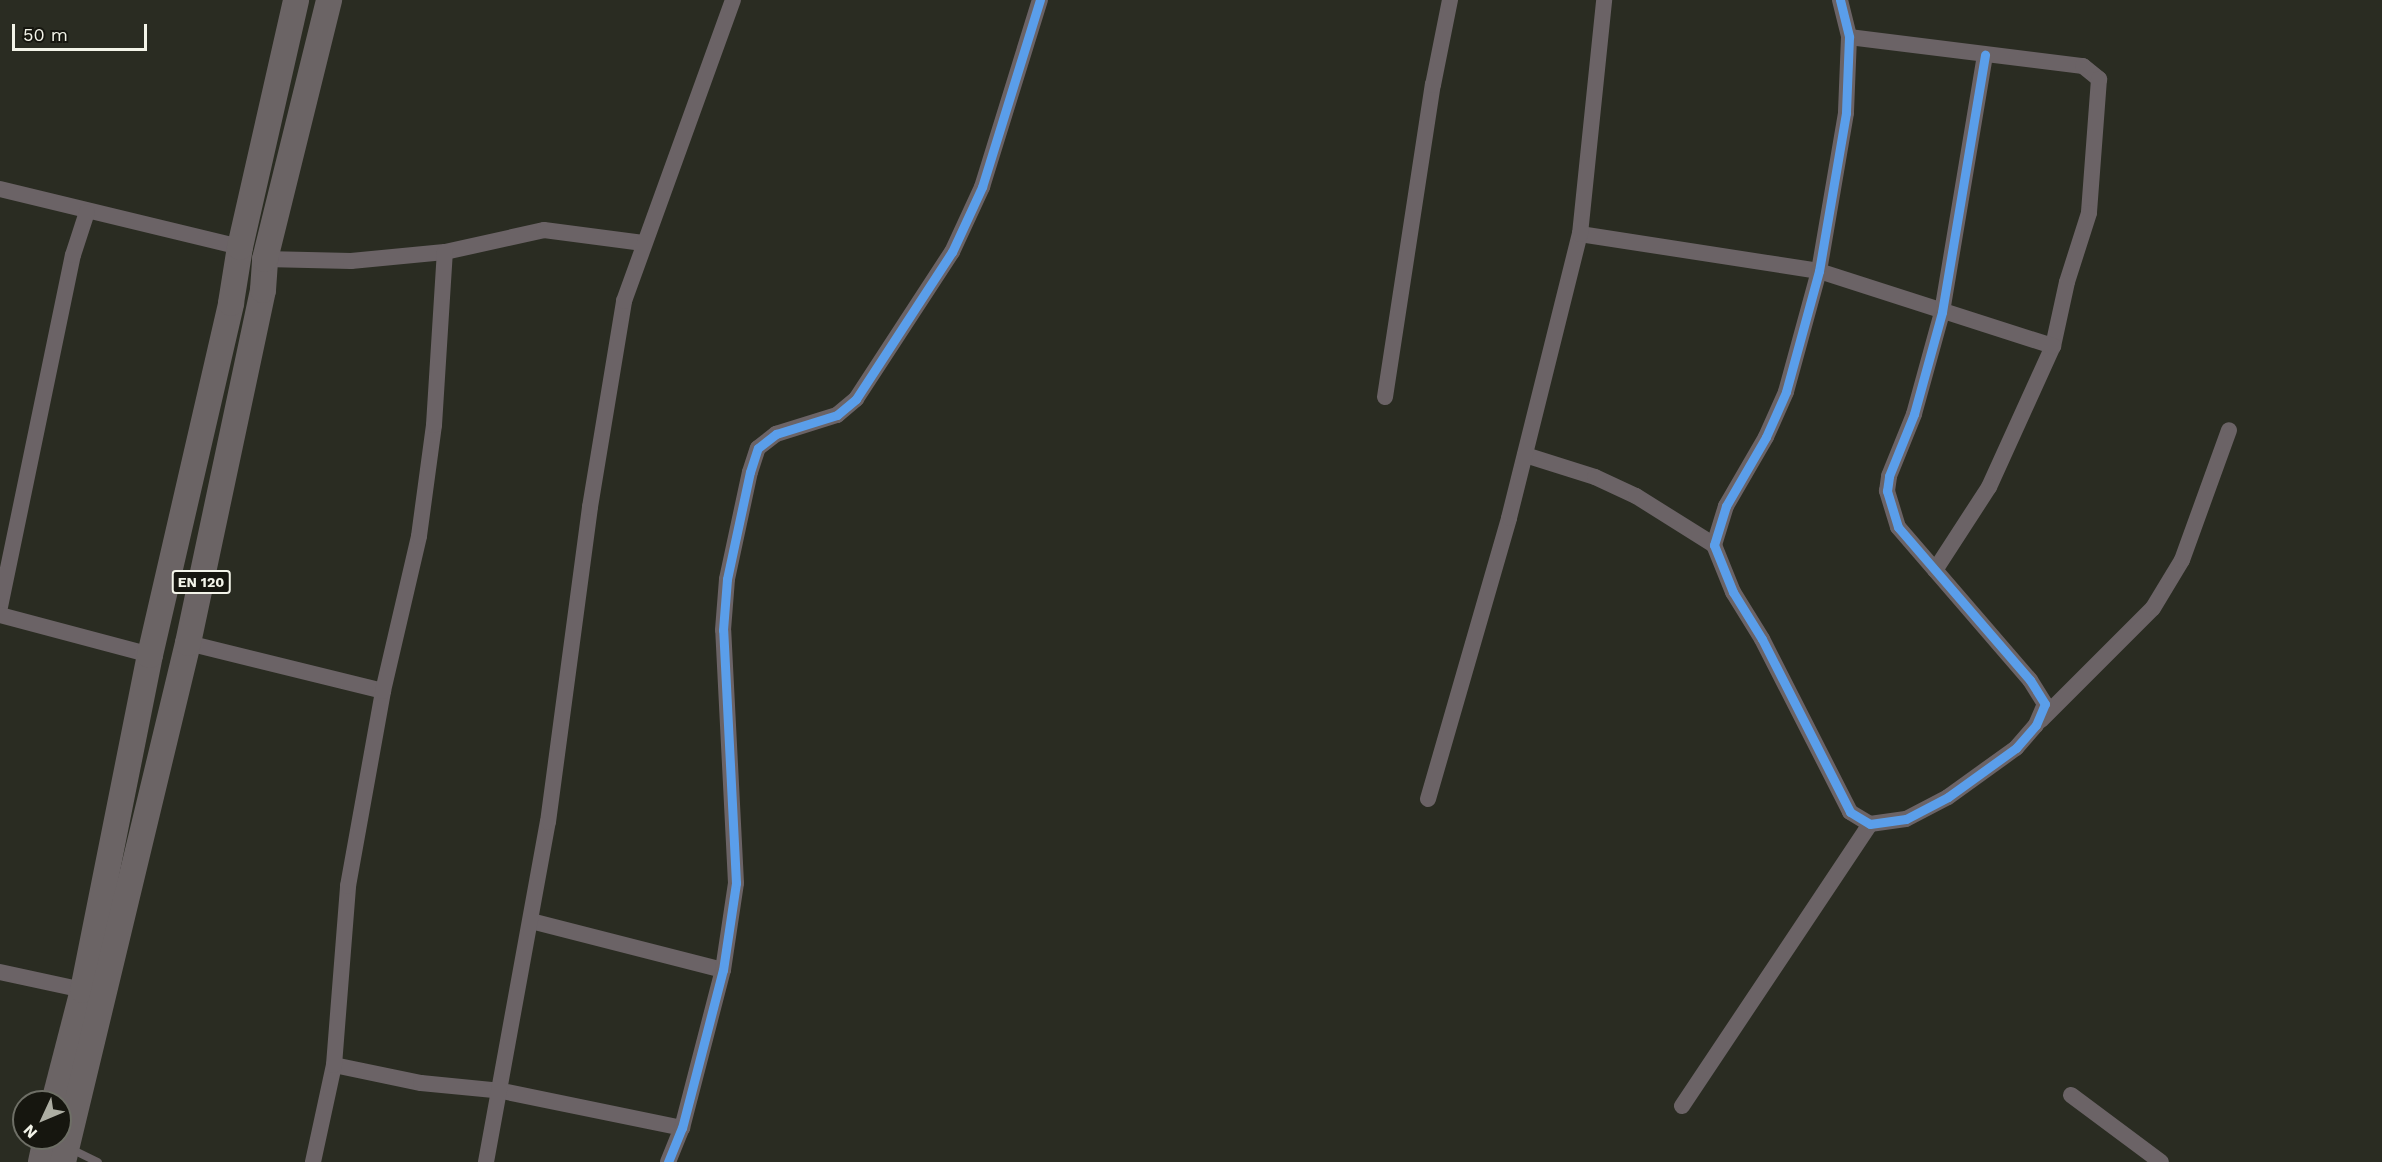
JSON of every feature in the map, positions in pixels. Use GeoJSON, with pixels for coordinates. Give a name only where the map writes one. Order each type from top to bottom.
{"type":"FeatureCollection","features":[{"type":"Feature","properties":{"kind":"main road","name":"EN 120"},"geometry":{"type":"LineString","coordinates":[[57,1090],[83,990],[150,655],[231,303],[240,247],[296,0]]}},
{"type":"Feature","properties":{"kind":"main road","name":"EN 120"},"geometry":{"type":"LineString","coordinates":[[72,1098],[188,643],[263,290],[266,259],[328,0]]}},
{"type":"Feature","properties":{"kind":"main road"},"geometry":{"type":"LineString","coordinates":[[185,507],[217,509]]}},
{"type":"Feature","properties":{"kind":"main road","name":"EN 120"},"geometry":{"type":"LineString","coordinates":[[41,1162],[58,1150]]}},
{"type":"Feature","properties":{"kind":"street"},"geometry":{"type":"LineString","coordinates":[[486,1162],[502,1091],[531,921],[624,301],[643,243],[733,0]]}},
{"type":"Feature","properties":{"kind":"street"},"geometry":{"type":"LineString","coordinates":[[668,1162],[682,1128],[723,970],[736,883],[723,630],[727,579],[755,456],[758,448],[776,434],[837,415],[856,399],[952,252],[982,187],[1041,0]]}},
{"type":"Feature","properties":{"kind":"street"},"geometry":{"type":"LineString","coordinates":[[1385,397],[1450,0]]}},
{"type":"Feature","properties":{"kind":"street"},"geometry":{"type":"LineString","coordinates":[[1428,799],[1525,454],[1580,234],[1604,0]]}},
{"type":"Feature","properties":{"kind":"street"},"geometry":{"type":"LineString","coordinates":[[1714,545],[1726,506],[1766,437],[1786,392],[1820,271],[1846,113],[1849,37],[1840,0]]}},
{"type":"Feature","properties":{"kind":"street"},"geometry":{"type":"LineString","coordinates":[[1849,37],[2083,66],[2099,79],[2089,213],[2067,282],[2053,346],[1989,487],[1935,570]]}},
{"type":"Feature","properties":{"kind":"street"},"geometry":{"type":"LineString","coordinates":[[1985,55],[1942,312],[1914,414],[1889,476],[1887,492],[1898,527],[2030,680],[2045,704],[2036,725]]}},
{"type":"Feature","properties":{"kind":"street"},"geometry":{"type":"LineString","coordinates":[[0,189],[87,212],[152,223],[240,247]]}},
{"type":"Feature","properties":{"kind":"street"},"geometry":{"type":"LineString","coordinates":[[0,608],[73,255],[87,212]]}},
{"type":"Feature","properties":{"kind":"street"},"geometry":{"type":"LineString","coordinates":[[266,259],[351,261],[445,252],[544,230],[643,243]]}},
{"type":"Feature","properties":{"kind":"street"},"geometry":{"type":"LineString","coordinates":[[1580,234],[1820,271],[2053,346]]}},
{"type":"Feature","properties":{"kind":"street"},"geometry":{"type":"LineString","coordinates":[[313,1162],[334,1065],[348,886],[383,691],[419,536],[434,425],[445,252]]}},
{"type":"Feature","properties":{"kind":"street"},"geometry":{"type":"LineString","coordinates":[[1525,454],[1595,477],[1636,496],[1714,545],[1733,592],[1762,639],[1850,812],[1870,824],[1906,819],[1948,796],[2016,748],[2153,608],[2182,560],[2229,430]]}},
{"type":"Feature","properties":{"kind":"street"},"geometry":{"type":"LineString","coordinates":[[0,615],[150,655]]}},
{"type":"Feature","properties":{"kind":"street"},"geometry":{"type":"LineString","coordinates":[[188,643],[383,691]]}},
{"type":"Feature","properties":{"kind":"street"},"geometry":{"type":"LineString","coordinates":[[1682,1106],[1870,824]]}},
{"type":"Feature","properties":{"kind":"street"},"geometry":{"type":"LineString","coordinates":[[531,921],[723,970]]}},
{"type":"Feature","properties":{"kind":"street"},"geometry":{"type":"LineString","coordinates":[[0,972],[83,990]]}},
{"type":"Feature","properties":{"kind":"street"},"geometry":{"type":"LineString","coordinates":[[334,1065],[410,1082],[502,1091],[682,1128]]}},
{"type":"Feature","properties":{"kind":"street"},"geometry":{"type":"LineString","coordinates":[[2071,1095],[2161,1162]]}},
{"type":"Feature","properties":{"kind":"lane"},"geometry":{"type":"LineString","coordinates":[[62,1150],[98,1162]]}},
{"type":"Feature","properties":{"kind":"cycle path"},"geometry":{"type":"LineString","coordinates":[[668,1162],[682,1128],[723,970],[736,883],[723,630],[727,579],[750,472],[758,448],[776,434],[837,415],[856,399],[952,252],[982,187],[1040,0]]}},
{"type":"Feature","properties":{"kind":"cycle path"},"geometry":{"type":"LineString","coordinates":[[1840,0],[1849,37],[1846,113],[1819,271],[1786,392],[1766,437],[1726,506],[1714,545],[1733,592],[1762,639],[1850,812],[1870,824],[1906,819],[1948,797],[2016,748],[2036,725],[2045,704],[2030,680],[1898,527],[1887,491],[1889,476],[1914,414],[1942,312],[1985,55]]}}]}
